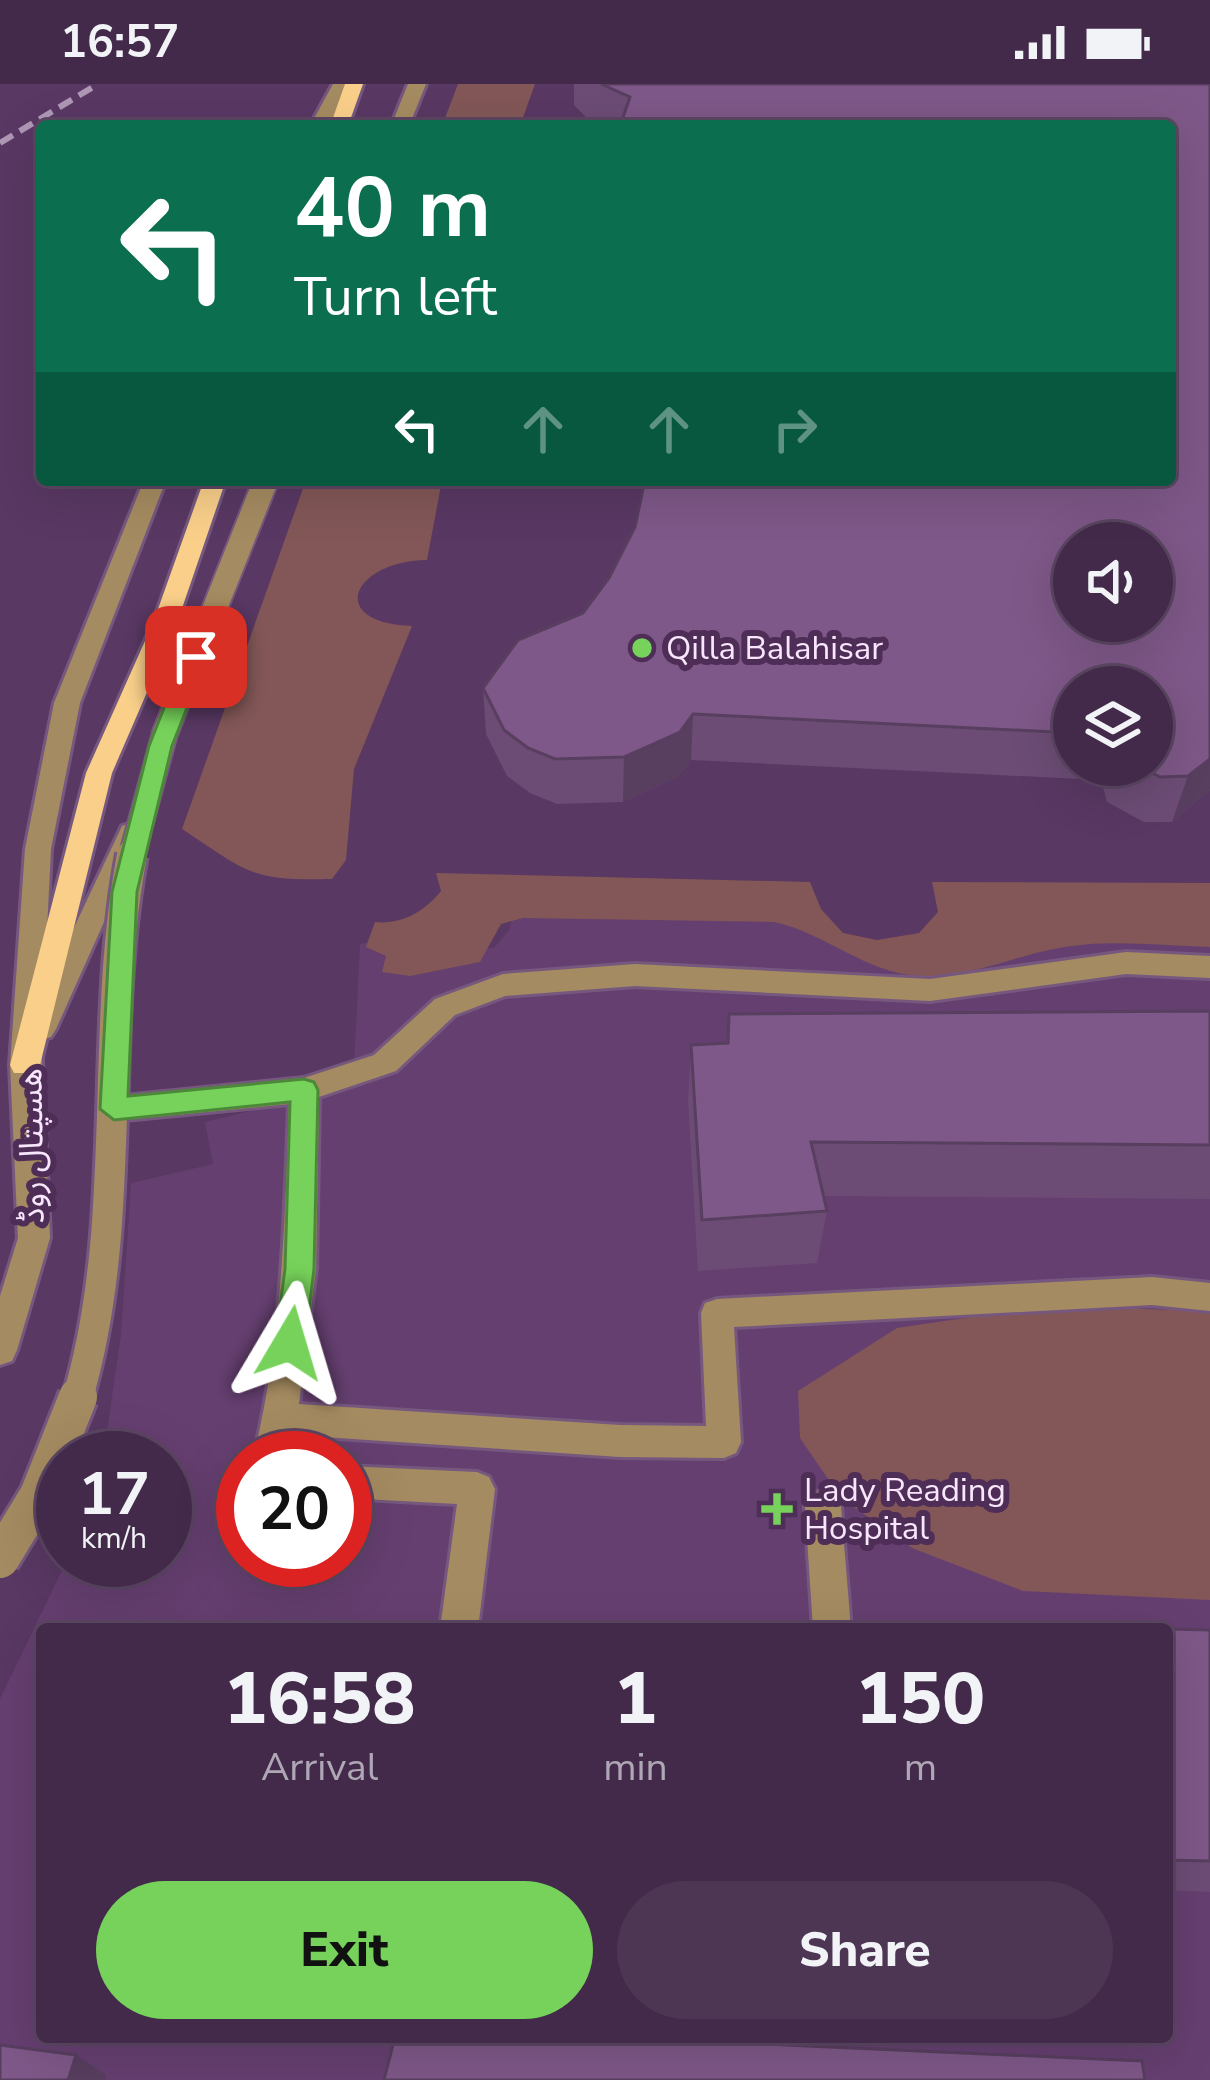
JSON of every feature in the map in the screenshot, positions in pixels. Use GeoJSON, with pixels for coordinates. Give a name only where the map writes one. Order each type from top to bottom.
{"type":"FeatureCollection","features":[{"type":"Feature","properties":{"kind":"main road"},"geometry":{"type":"LineString","coordinates":[[341,120],[354,84]]}},
{"type":"Feature","properties":{"kind":"main road"},"geometry":{"type":"LineString","coordinates":[[26,1064],[99,773],[165,623],[213,486]]}},
{"type":"Feature","properties":{"kind":"street"},"geometry":{"type":"LineString","coordinates":[[322,120],[342,84]]}},
{"type":"Feature","properties":{"kind":"street"},"geometry":{"type":"LineString","coordinates":[[406,120],[420,84]]}},
{"type":"Feature","properties":{"kind":"street"},"geometry":{"type":"LineString","coordinates":[[26,1064],[38,849],[67,703],[153,486]]}},
{"type":"Feature","properties":{"kind":"street"},"geometry":{"type":"LineString","coordinates":[[0,1559],[44,1491],[87,1380],[105,1273],[124,892],[160,746],[264,486]]}},
{"type":"Feature","properties":{"kind":"street","name":"ھسپتال روڈ"},"geometry":{"type":"LineString","coordinates":[[0,1350],[34,1238],[26,1064],[149,792],[264,486]]}},
{"type":"Feature","properties":{"kind":"street"},"geometry":{"type":"LineString","coordinates":[[114,1109],[304,1090],[385,1063],[445,1007],[503,985],[634,975],[930,990],[1126,963],[1210,968]]}},
{"type":"Feature","properties":{"kind":"street"},"geometry":{"type":"LineString","coordinates":[[276,1431],[300,1269],[304,1090]]}},
{"type":"Feature","properties":{"kind":"street"},"geometry":{"type":"LineString","coordinates":[[280,1418],[620,1441],[724,1442],[717,1313],[1152,1291],[1210,1297]]}},
{"type":"Feature","properties":{"kind":"street"},"geometry":{"type":"LineString","coordinates":[[372,1483],[477,1489],[460,1623]]}},
{"type":"Feature","properties":{"kind":"street"},"geometry":{"type":"LineString","coordinates":[[823,1507],[832,1623]]}},
{"type":"Feature","properties":{"kind":"shaded area"},"geometry":{"type":"Polygon","coordinates":[[[458,84],[535,84],[522,120],[444,120],[458,84]]]}},
{"type":"Feature","properties":{"kind":"shaded area"},"geometry":{"type":"Polygon","coordinates":[[[304,486],[441,486],[427,560],[381,570],[359,592],[359,604],[367,615],[412,626],[354,769],[346,860],[332,879],[283,878],[251,871],[182,829],[304,486]]]}},
{"type":"Feature","properties":{"kind":"shaded area"},"geometry":{"type":"Polygon","coordinates":[[[436,873],[810,882],[821,909],[843,933],[877,940],[919,933],[938,912],[932,882],[1210,883],[1210,947],[1089,944],[958,973],[919,976],[881,968],[774,922],[523,918],[501,924],[480,962],[410,976],[382,972],[386,956],[366,947],[375,922],[404,919],[428,905],[441,891],[436,873]]]}},
{"type":"Feature","properties":{"kind":"shaded area","name":"Lady Reading Hospital"},"geometry":{"type":"Polygon","coordinates":[[[516,907],[815,921],[855,946],[1210,909],[1210,2080],[0,2080],[0,1699],[36,1624],[36,2043],[1173,2043],[1173,1623],[37,1623],[54,1587],[192,1587],[192,1431],[107,1431],[121,1335],[131,1183],[213,1164],[205,1122],[353,1086],[360,944],[402,935],[466,953],[495,947],[509,930],[516,907]]]}},
{"type":"Feature","properties":{"kind":"shaded area"},"geometry":{"type":"Polygon","coordinates":[[[1044,1306],[1210,1311],[1210,1600],[1023,1591],[912,1548],[841,1498],[800,1438],[798,1391],[897,1328],[1044,1306]]]}},
{"type":"Feature","properties":{"kind":"building"},"geometry":{"type":"Polygon","coordinates":[[[601,84],[1210,84],[1210,759],[1188,776],[1173,777],[1173,666],[1053,666],[1053,732],[693,714],[680,732],[624,757],[555,759],[528,748],[504,730],[483,688],[518,640],[583,613],[609,578],[635,527],[644,486],[1176,486],[1176,120],[622,120],[630,97],[601,84]]]}},
{"type":"Feature","properties":{"kind":"building"},"geometry":{"type":"Polygon","coordinates":[[[1210,1011],[1210,1145],[811,1142],[827,1211],[702,1220],[691,1045],[728,1043],[729,1014],[1210,1011]]]}},
{"type":"Feature","properties":{"kind":"building"},"geometry":{"type":"Polygon","coordinates":[[[1173,1629],[1210,1630],[1210,1861],[1173,1860],[1173,1629]]]}},
{"type":"Feature","properties":{"kind":"building"},"geometry":{"type":"Polygon","coordinates":[[[393,2043],[740,2043],[1142,2061],[1145,2080],[384,2080],[393,2043]]]}},
{"type":"Feature","properties":{"kind":"building"},"geometry":{"type":"Polygon","coordinates":[[[0,2045],[76,2055],[68,2080],[0,2080],[0,2045]]]}},
{"type":"Feature","properties":{"kind":"railway"},"geometry":{"type":"LineString","coordinates":[[38,120],[98,84]]}},
{"type":"Feature","properties":{"kind":"railway"},"geometry":{"type":"LineString","coordinates":[[0,143],[36,121]]}},
{"type":"Feature","properties":{"kind":"place","name":"Qilla Balahisar"},"geometry":{"type":"Point","coordinates":[642,648]}},
{"type":"Feature","properties":{"kind":"place","name":"Lady Reading Hospital"},"geometry":{"type":"Point","coordinates":[777,1509]}},
{"type":"Feature","properties":{"kind":"route"},"geometry":{"type":"LineString","coordinates":[[196,657],[160,746],[124,892],[114,1109],[304,1090],[300,1269],[290,1343]]}}]}
